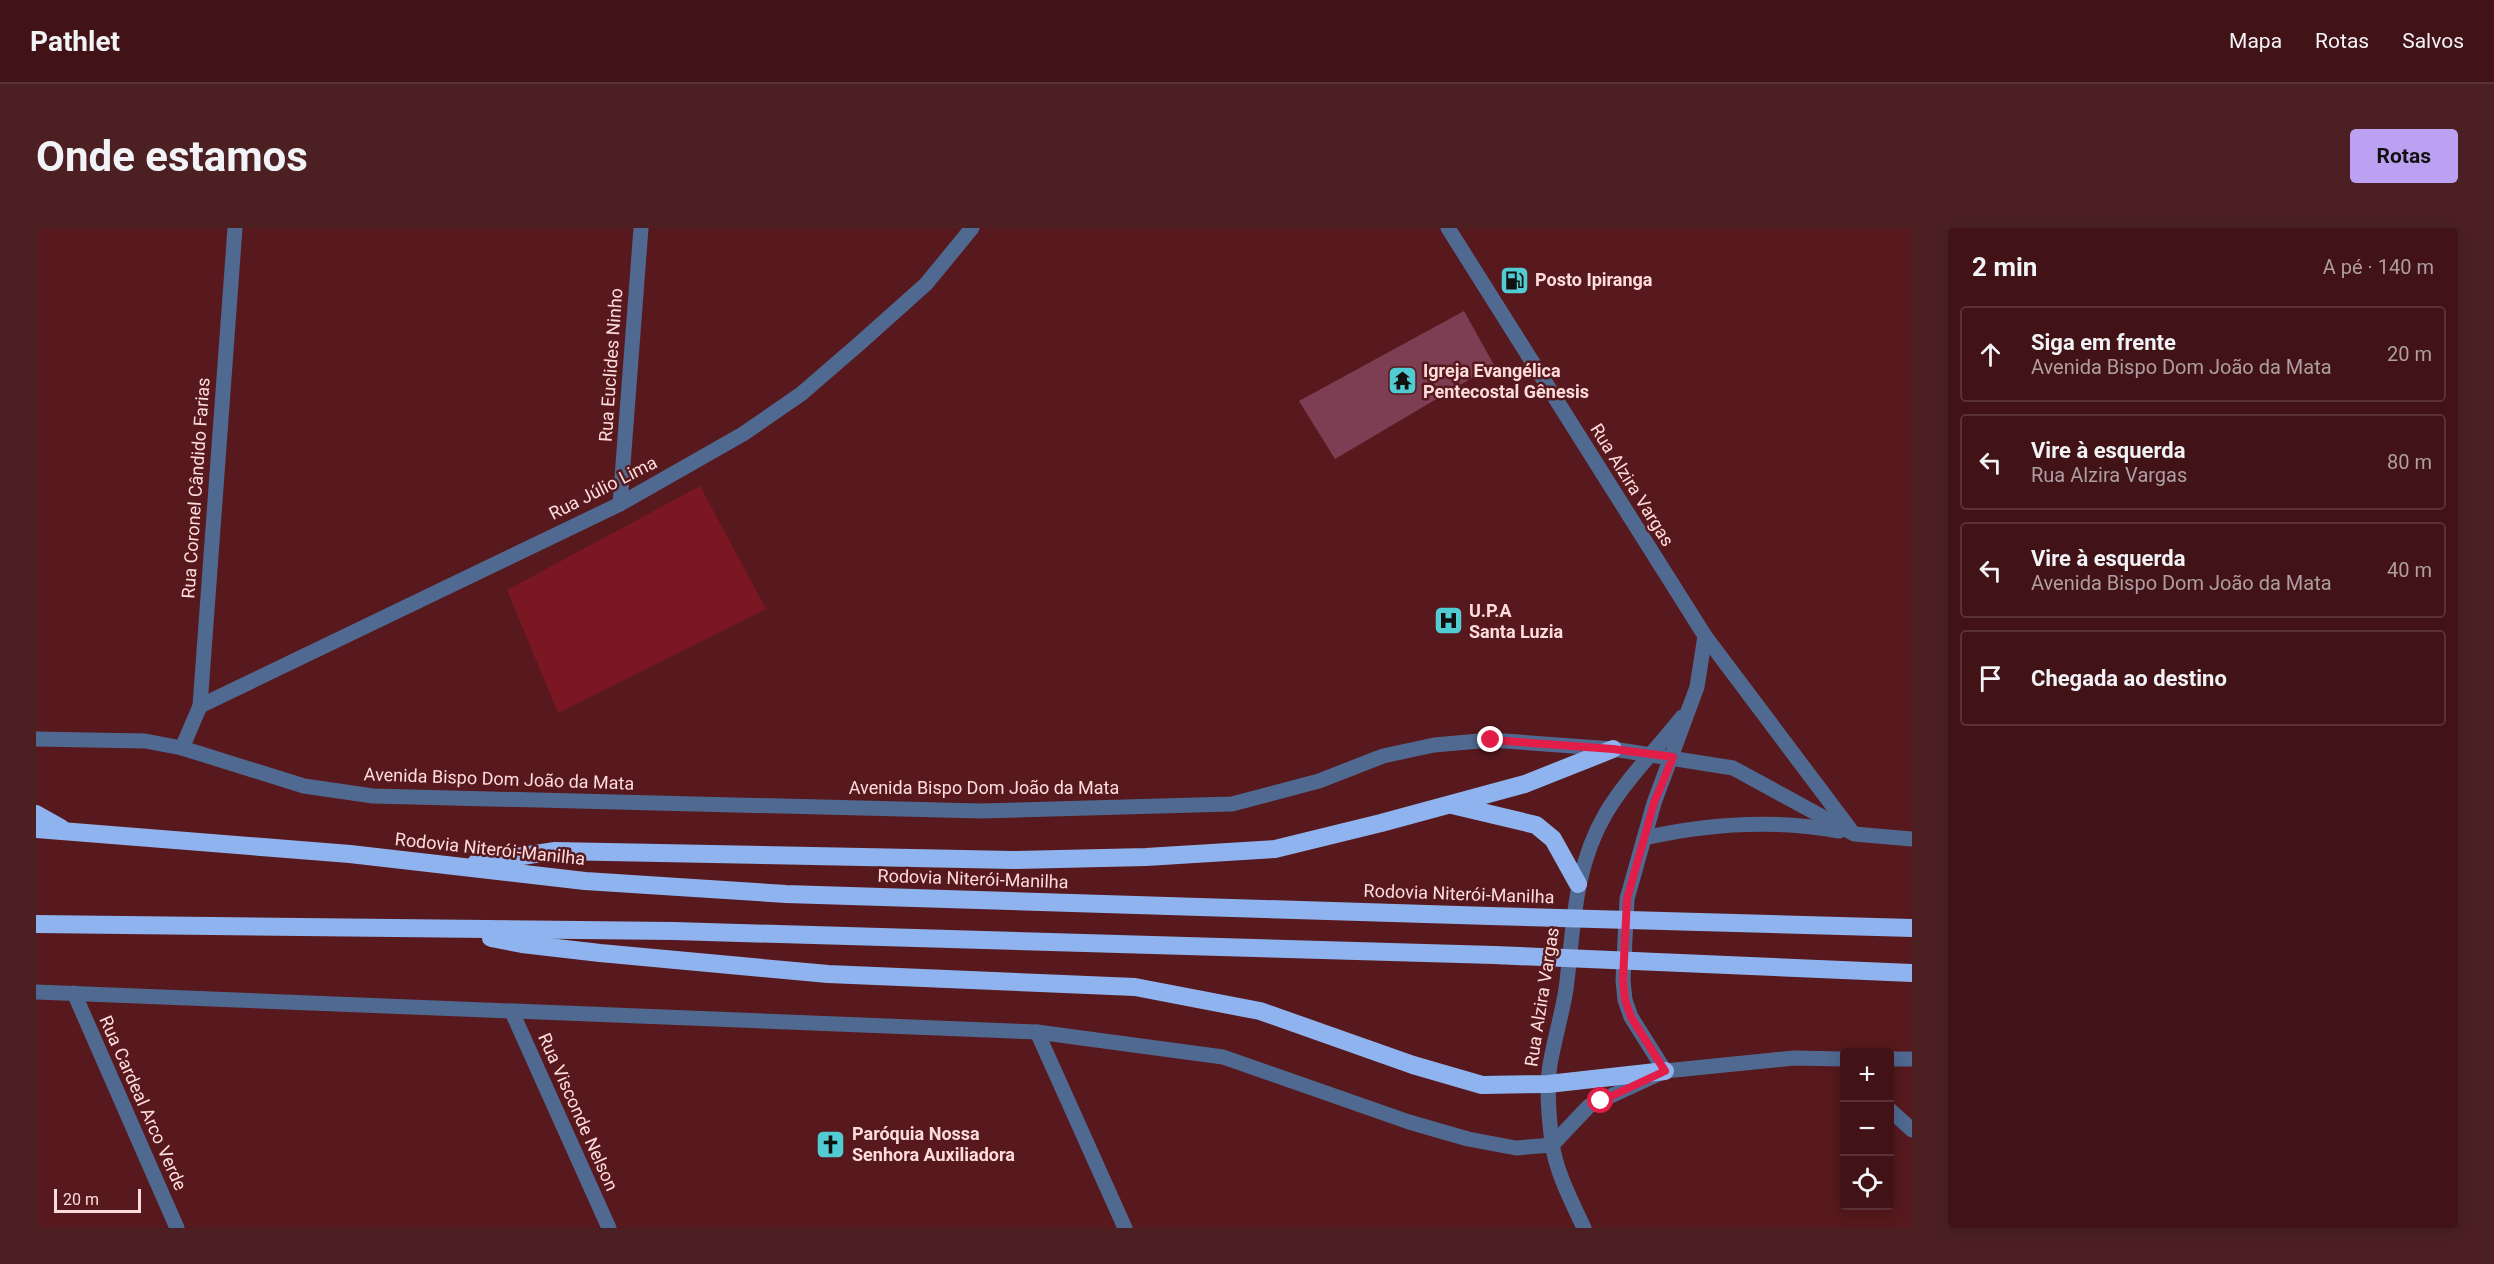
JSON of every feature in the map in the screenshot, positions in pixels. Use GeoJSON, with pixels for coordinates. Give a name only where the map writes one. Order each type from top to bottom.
{"type":"FeatureCollection","features":[{"type":"Feature","properties":{"kind":"highway"},"geometry":{"type":"LineString","coordinates":[[451,866],[555,850],[1013,860],[1146,857],[1275,849],[1525,784],[1613,749]]}},
{"type":"Feature","properties":{"kind":"highway"},"geometry":{"type":"LineString","coordinates":[[1446,804],[1536,825],[1553,838],[1578,884]]}},
{"type":"Feature","properties":{"kind":"highway"},"geometry":{"type":"LineString","coordinates":[[36,814],[65,830]]}},
{"type":"Feature","properties":{"kind":"highway","name":"Rodovia Niterói-Manilha"},"geometry":{"type":"LineString","coordinates":[[36,829],[350,854],[585,881],[786,894],[1912,928]]}},
{"type":"Feature","properties":{"kind":"highway"},"geometry":{"type":"LineString","coordinates":[[36,924],[674,931],[1494,955],[1912,973]]}},
{"type":"Feature","properties":{"kind":"highway"},"geometry":{"type":"LineString","coordinates":[[448,930],[522,944],[828,974],[1135,987],[1260,1011],[1413,1065],[1482,1085],[1548,1084],[1665,1071]]}},
{"type":"Feature","properties":{"kind":"street","name":"Rua Coronel Cândido Farias"},"geometry":{"type":"LineString","coordinates":[[182,748],[200,706],[235,228]]}},
{"type":"Feature","properties":{"kind":"street","name":"Rua Euclides Ninho"},"geometry":{"type":"LineString","coordinates":[[620,504],[641,228]]}},
{"type":"Feature","properties":{"kind":"street","name":"Rua Júlio Lima"},"geometry":{"type":"LineString","coordinates":[[200,706],[620,504],[743,434],[801,394],[926,284],[972,228]]}},
{"type":"Feature","properties":{"kind":"street","name":"Rua Alzira Vargas"},"geometry":{"type":"LineString","coordinates":[[1448,228],[1705,636],[1697,687],[1673,757],[1654,803],[1627,899],[1623,980],[1625,1000],[1631,1017],[1665,1071]]}},
{"type":"Feature","properties":{"kind":"street"},"geometry":{"type":"LineString","coordinates":[[1705,636],[1854,834]]}},
{"type":"Feature","properties":{"kind":"street","name":"Rua Alzira Vargas"},"geometry":{"type":"LineString","coordinates":[[1584,1228],[1570,1197],[1552,1145],[1548,1084],[1566,987],[1578,884],[1589,848],[1605,814],[1626,783],[1652,755],[1688,709]]}},
{"type":"Feature","properties":{"kind":"street","name":"Avenida Bispo Dom João da Mata"},"geometry":{"type":"LineString","coordinates":[[36,739],[145,741],[182,748],[304,786],[373,796],[981,811],[1232,804],[1319,781],[1383,756],[1434,745],[1491,740],[1613,749],[1733,768],[1854,834],[1912,839]]}},
{"type":"Feature","properties":{"kind":"street"},"geometry":{"type":"LineString","coordinates":[[1644,838],[1686,828],[1770,823],[1812,826],[1854,834]]}},
{"type":"Feature","properties":{"kind":"street"},"geometry":{"type":"LineString","coordinates":[[36,992],[1037,1032],[1223,1057],[1409,1122],[1468,1139],[1516,1148],[1552,1145],[1589,1106],[1665,1071],[1794,1058],[1840,1062]]}},
{"type":"Feature","properties":{"kind":"street","name":"Rua Cardeal Arco Verde"},"geometry":{"type":"LineString","coordinates":[[74,993],[177,1228]]}},
{"type":"Feature","properties":{"kind":"street","name":"Rua Visconde Nelson"},"geometry":{"type":"LineString","coordinates":[[512,1012],[609,1228]]}},
{"type":"Feature","properties":{"kind":"street"},"geometry":{"type":"LineString","coordinates":[[1037,1032],[1125,1228]]}},
{"type":"Feature","properties":{"kind":"street"},"geometry":{"type":"LineString","coordinates":[[1894,1059],[1912,1059]]}},
{"type":"Feature","properties":{"kind":"street"},"geometry":{"type":"LineString","coordinates":[[1894,1114],[1912,1130]]}},
{"type":"Feature","properties":{"kind":"shaded area"},"geometry":{"type":"Polygon","coordinates":[[[700,486],[766,609],[558,713],[507,590],[700,486]]]}},
{"type":"Feature","properties":{"kind":"building","name":"Igreja Evangélica Pentecostal Gênesis"},"geometry":{"type":"Polygon","coordinates":[[[1464,311],[1494,365],[1335,459],[1299,401],[1464,311]]]}},
{"type":"Feature","properties":{"kind":"place","name":"Posto Ipiranga"},"geometry":{"type":"Point","coordinates":[1514,280]}},
{"type":"Feature","properties":{"kind":"place","name":"Igreja Evangélica Pentecostal Gênesis"},"geometry":{"type":"Point","coordinates":[1402,381]}},
{"type":"Feature","properties":{"kind":"place","name":"U.P.A Santa Luzia"},"geometry":{"type":"Point","coordinates":[1448,621]}},
{"type":"Feature","properties":{"kind":"place","name":"Paróquia Nossa Senhora Auxiliadora"},"geometry":{"type":"Point","coordinates":[831,1144]}},
{"type":"Feature","properties":{"kind":"route"},"geometry":{"type":"LineString","coordinates":[[1491,740],[1613,749],[1673,757],[1654,803],[1627,899],[1623,980],[1625,1000],[1631,1017],[1665,1071],[1601,1101]]}}]}
